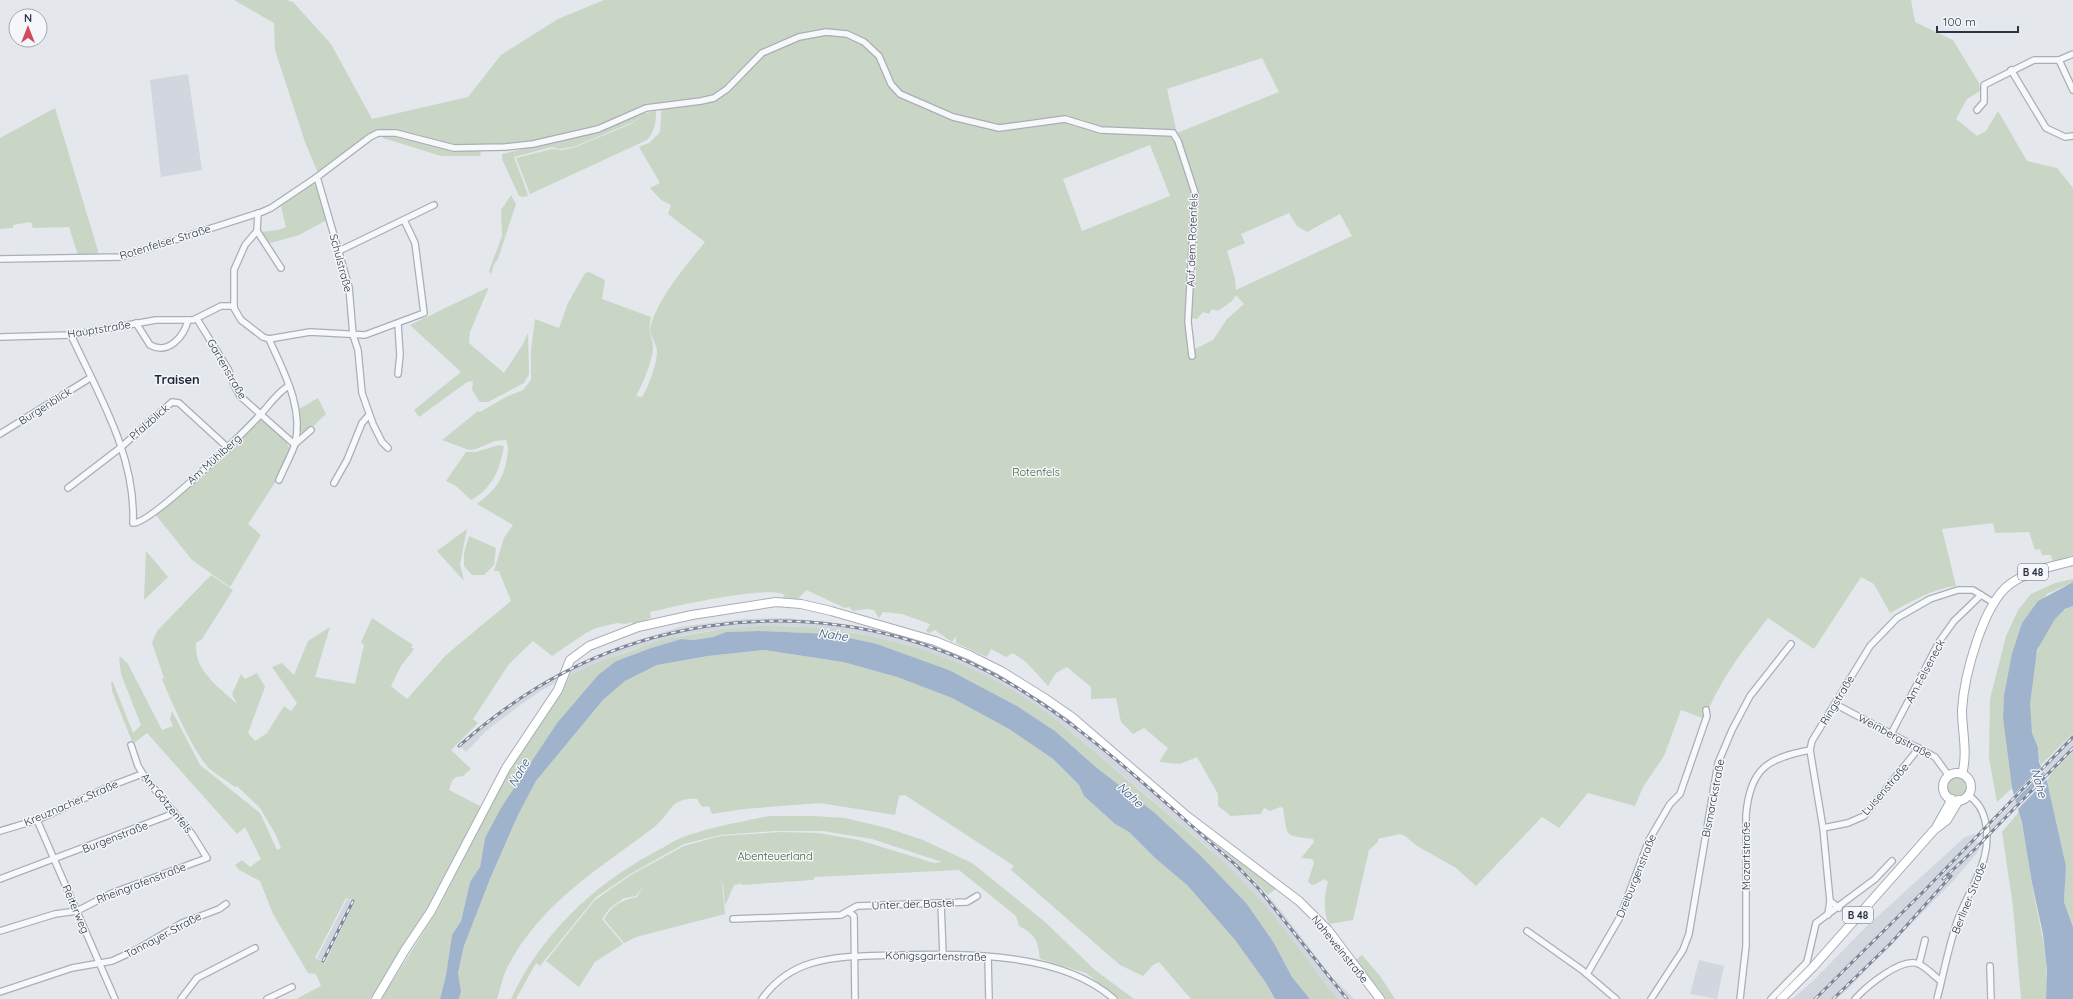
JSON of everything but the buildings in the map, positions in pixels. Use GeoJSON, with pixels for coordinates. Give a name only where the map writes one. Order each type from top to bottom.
{"type":"FeatureCollection","features":[{"type":"Feature","properties":{"kind":"main road","name":"B 48"},"geometry":{"type":"LineString","coordinates":[[1962,774],[1964,747],[1962,709],[1966,683],[1976,646],[1994,603],[2003,590],[2014,581],[2036,571],[2073,560]]}},
{"type":"Feature","properties":{"kind":"main road","name":"Naheweinstraße"},"geometry":{"type":"LineString","coordinates":[[376,999],[405,950],[431,911],[506,768],[558,690],[570,660],[589,646],[638,627],[760,603],[776,602],[801,604],[908,632],[951,647],[1001,671],[1072,717],[1187,816],[1299,901],[1328,930],[1380,999]]}},
{"type":"Feature","properties":{"kind":"main road"},"geometry":{"type":"LineString","coordinates":[[1955,773],[1962,774],[1971,782],[1971,789],[1968,795],[1956,800],[1946,795],[1944,789],[1945,782],[1949,776],[1955,773]]}},
{"type":"Feature","properties":{"kind":"main road","name":"B 48"},"geometry":{"type":"LineString","coordinates":[[1781,999],[1813,967],[1934,830],[1947,820],[1956,800]]}},
{"type":"Feature","properties":{"kind":"street","name":"Rotenfelser Straße"},"geometry":{"type":"LineString","coordinates":[[0,259],[121,257],[271,208],[317,177],[370,137],[378,133],[390,132],[407,135],[454,148],[514,147],[598,129],[646,108],[708,100],[727,89],[762,53],[799,37],[821,32],[846,34],[869,46],[882,62],[894,88],[904,96],[927,104],[947,115],[980,123]]}},
{"type":"Feature","properties":{"kind":"street"},"geometry":{"type":"LineString","coordinates":[[1977,110],[1984,102],[1984,85],[2011,70],[2034,60],[2059,60],[2073,54]]}},
{"type":"Feature","properties":{"kind":"street"},"geometry":{"type":"LineString","coordinates":[[2059,60],[2073,90]]}},
{"type":"Feature","properties":{"kind":"street"},"geometry":{"type":"LineString","coordinates":[[2011,70],[2046,128],[2065,137],[2073,136]]}},
{"type":"Feature","properties":{"kind":"street","name":"Auf dem Rotenfels"},"geometry":{"type":"LineString","coordinates":[[980,123],[1004,128],[1065,119],[1101,130],[1173,133],[1178,141],[1195,193],[1188,322],[1192,356]]}},
{"type":"Feature","properties":{"kind":"street","name":"Schulstraße"},"geometry":{"type":"LineString","coordinates":[[317,177],[349,287],[353,335],[358,350],[362,393],[369,415],[382,442],[388,448]]}},
{"type":"Feature","properties":{"kind":"street"},"geometry":{"type":"LineString","coordinates":[[339,251],[434,205]]}},
{"type":"Feature","properties":{"kind":"street"},"geometry":{"type":"LineString","coordinates":[[258,212],[257,231],[281,268]]}},
{"type":"Feature","properties":{"kind":"street"},"geometry":{"type":"LineString","coordinates":[[257,231],[245,245],[234,270],[234,306],[236,314],[246,325],[258,334],[269,339],[310,332],[353,335],[369,334],[424,313],[415,243],[404,220]]}},
{"type":"Feature","properties":{"kind":"street"},"geometry":{"type":"LineString","coordinates":[[197,319],[221,306],[234,306]]}},
{"type":"Feature","properties":{"kind":"street","name":"Hauptstraße"},"geometry":{"type":"LineString","coordinates":[[0,337],[71,335],[166,319],[197,319]]}},
{"type":"Feature","properties":{"kind":"street","name":"Gartenstraße"},"geometry":{"type":"LineString","coordinates":[[197,319],[228,369],[234,386],[240,396],[294,444]]}},
{"type":"Feature","properties":{"kind":"street"},"geometry":{"type":"LineString","coordinates":[[136,323],[150,345],[162,348],[170,346],[176,341],[188,320]]}},
{"type":"Feature","properties":{"kind":"street"},"geometry":{"type":"LineString","coordinates":[[398,324],[400,355],[398,374]]}},
{"type":"Feature","properties":{"kind":"street"},"geometry":{"type":"LineString","coordinates":[[71,335],[90,378],[108,413],[120,448]]}},
{"type":"Feature","properties":{"kind":"street"},"geometry":{"type":"LineString","coordinates":[[269,339],[289,386],[296,417],[294,444],[279,480]]}},
{"type":"Feature","properties":{"kind":"street","name":"Burgenblick"},"geometry":{"type":"LineString","coordinates":[[0,434],[90,378]]}},
{"type":"Feature","properties":{"kind":"street","name":"Am Mühlberg"},"geometry":{"type":"LineString","coordinates":[[120,448],[130,481],[133,523],[138,523],[153,514],[227,448],[289,386]]}},
{"type":"Feature","properties":{"kind":"street","name":"Pfalzblick"},"geometry":{"type":"LineString","coordinates":[[68,488],[120,448],[175,401],[227,448]]}},
{"type":"Feature","properties":{"kind":"street"},"geometry":{"type":"LineString","coordinates":[[334,483],[347,460],[362,424],[369,415]]}},
{"type":"Feature","properties":{"kind":"street"},"geometry":{"type":"LineString","coordinates":[[294,444],[311,430]]}},
{"type":"Feature","properties":{"kind":"street","name":"Ringstraße"},"geometry":{"type":"LineString","coordinates":[[1810,750],[1812,741],[1870,646],[1897,618],[1920,604],[1950,592],[1969,589],[1994,603]]}},
{"type":"Feature","properties":{"kind":"street","name":"Am Felseneck"},"geometry":{"type":"LineString","coordinates":[[1891,734],[1939,642],[1954,621],[1981,595]]}},
{"type":"Feature","properties":{"kind":"street","name":"Bismarckstraße"},"geometry":{"type":"LineString","coordinates":[[1650,999],[1686,944],[1720,758],[1750,696],[1791,644]]}},
{"type":"Feature","properties":{"kind":"street","name":"Weinbergstraße"},"geometry":{"type":"LineString","coordinates":[[1835,704],[1937,759],[1949,776]]}},
{"type":"Feature","properties":{"kind":"street","name":"Dreiburgenstraße"},"geometry":{"type":"LineString","coordinates":[[1587,974],[1620,917],[1649,840],[1670,804],[1680,794],[1707,716],[1706,710]]}},
{"type":"Feature","properties":{"kind":"street","name":"Am Götzenfels"},"geometry":{"type":"LineString","coordinates":[[131,746],[142,774],[192,834],[207,858]]}},
{"type":"Feature","properties":{"kind":"street","name":"Luisenstraße"},"geometry":{"type":"LineString","coordinates":[[1823,828],[1848,823],[1864,816],[1919,748]]}},
{"type":"Feature","properties":{"kind":"street"},"geometry":{"type":"LineString","coordinates":[[1810,750],[1823,828],[1830,901],[1828,915]]}},
{"type":"Feature","properties":{"kind":"street","name":"Mozartstraße"},"geometry":{"type":"LineString","coordinates":[[1740,999],[1746,946],[1747,804],[1758,777],[1767,764],[1782,756],[1810,750]]}},
{"type":"Feature","properties":{"kind":"street","name":"Kreuznacher Straße"},"geometry":{"type":"LineString","coordinates":[[0,831],[37,820],[142,774]]}},
{"type":"Feature","properties":{"kind":"street","name":"Berliner Straße"},"geometry":{"type":"LineString","coordinates":[[1937,999],[1959,918],[1980,873],[1986,853],[1987,831],[1984,817],[1977,802],[1968,795]]}},
{"type":"Feature","properties":{"kind":"street","name":"Burgenstraße"},"geometry":{"type":"LineString","coordinates":[[0,879],[121,835],[174,812]]}},
{"type":"Feature","properties":{"kind":"street","name":"Reiterweg"},"geometry":{"type":"LineString","coordinates":[[37,820],[115,999]]}},
{"type":"Feature","properties":{"kind":"street","name":"Rheingrafenstraße"},"geometry":{"type":"LineString","coordinates":[[0,931],[54,914],[77,911],[112,893],[207,858]]}},
{"type":"Feature","properties":{"kind":"street"},"geometry":{"type":"LineString","coordinates":[[1771,999],[1807,962],[1810,954],[1813,930],[1816,923],[1839,908],[1875,879],[1892,861]]}},
{"type":"Feature","properties":{"kind":"street","name":"Unter der Bastei"},"geometry":{"type":"LineString","coordinates":[[733,919],[841,915],[857,906],[968,902],[977,896]]}},
{"type":"Feature","properties":{"kind":"street"},"geometry":{"type":"LineString","coordinates":[[1830,901],[1839,908]]}},
{"type":"Feature","properties":{"kind":"street"},"geometry":{"type":"LineString","coordinates":[[941,903],[943,955]]}},
{"type":"Feature","properties":{"kind":"street","name":"Tannayer Straße"},"geometry":{"type":"LineString","coordinates":[[0,992],[72,968],[100,965],[122,957],[182,923],[219,909],[226,904]]}},
{"type":"Feature","properties":{"kind":"street"},"geometry":{"type":"LineString","coordinates":[[848,911],[854,916],[855,999]]}},
{"type":"Feature","properties":{"kind":"street"},"geometry":{"type":"LineString","coordinates":[[1527,931],[1587,974],[1616,999]]}},
{"type":"Feature","properties":{"kind":"street"},"geometry":{"type":"LineString","coordinates":[[1919,964],[1925,940]]}},
{"type":"Feature","properties":{"kind":"street"},"geometry":{"type":"LineString","coordinates":[[181,999],[197,978],[255,948]]}},
{"type":"Feature","properties":{"kind":"street","name":"Königsgartenstraße"},"geometry":{"type":"LineString","coordinates":[[762,999],[774,984],[799,968],[827,959],[855,956],[943,955],[988,957],[1030,962],[1061,970],[1089,982],[1114,999]]}},
{"type":"Feature","properties":{"kind":"street"},"geometry":{"type":"LineString","coordinates":[[988,957],[989,999]]}},
{"type":"Feature","properties":{"kind":"street"},"geometry":{"type":"LineString","coordinates":[[1854,999],[1881,977],[1904,964],[1919,964],[1941,981]]}},
{"type":"Feature","properties":{"kind":"street"},"geometry":{"type":"LineString","coordinates":[[1990,966],[1991,999]]}},
{"type":"Feature","properties":{"kind":"street"},"geometry":{"type":"LineString","coordinates":[[267,999],[292,987]]}},
{"type":"Feature","properties":{"kind":"shaded area"},"geometry":{"type":"Polygon","coordinates":[[[188,74],[202,170],[161,177],[150,80],[188,74]]]}},
{"type":"Feature","properties":{"kind":"shaded area"},"geometry":{"type":"Polygon","coordinates":[[[789,618],[852,625],[905,636],[949,651],[991,670],[1045,702],[1079,728],[1242,868],[1278,907],[1331,976],[1354,999],[1338,999],[1254,893],[1204,844],[1073,733],[1042,710],[986,676],[945,658],[904,644],[851,632],[790,626],[723,629],[683,635],[628,651],[570,675],[542,690],[516,708],[486,731],[466,752],[458,744],[536,686],[591,658],[623,645],[680,627],[743,619],[789,618]]]}},
{"type":"Feature","properties":{"kind":"shaded area"},"geometry":{"type":"Polygon","coordinates":[[[2073,733],[2073,752],[2050,775],[2049,771],[1982,839],[1981,836],[2048,766],[2048,760],[2073,733]]]}},
{"type":"Feature","properties":{"kind":"shaded area"},"geometry":{"type":"Polygon","coordinates":[[[1975,834],[1979,849],[1977,853],[1953,881],[1846,991],[1836,999],[1792,999],[1813,981],[1866,927],[1965,837],[1975,834]]]}},
{"type":"Feature","properties":{"kind":"shaded area"},"geometry":{"type":"Polygon","coordinates":[[[347,899],[355,902],[325,962],[317,958],[347,899]]]}},
{"type":"Feature","properties":{"kind":"shaded area"},"geometry":{"type":"Polygon","coordinates":[[[1699,960],[1724,966],[1717,999],[1690,994],[1699,960]]]}},
{"type":"Feature","properties":{"kind":"green space","name":"Rotenfels"},"geometry":{"type":"Polygon","coordinates":[[[234,0],[286,0],[293,2],[331,44],[372,119],[468,97],[501,55],[558,19],[604,0],[1911,0],[1915,22],[1953,40],[1979,83],[1980,91],[1967,99],[1956,119],[1977,136],[1986,131],[1998,111],[2027,161],[2057,168],[2073,188],[2073,558],[2053,563],[2051,555],[2042,555],[2040,549],[2035,550],[2029,532],[1995,533],[1993,523],[1942,529],[1956,586],[1930,593],[1890,613],[1874,584],[1861,577],[1814,649],[1768,618],[1724,679],[1710,705],[1705,719],[1681,710],[1664,756],[1643,787],[1635,806],[1588,793],[1559,828],[1542,817],[1476,886],[1456,868],[1417,846],[1405,836],[1400,834],[1378,839],[1378,842],[1369,850],[1353,920],[1329,924],[1325,903],[1328,882],[1325,879],[1314,885],[1310,884],[1308,881],[1314,863],[1312,859],[1301,858],[1314,842],[1313,839],[1296,837],[1289,833],[1287,830],[1283,808],[1280,807],[1270,811],[1264,808],[1261,814],[1231,816],[1218,806],[1218,794],[1197,757],[1180,764],[1159,762],[1168,748],[1144,728],[1133,734],[1121,722],[1116,698],[1091,699],[1091,687],[1067,667],[1056,673],[1048,686],[1026,662],[1013,653],[1006,657],[991,649],[987,657],[956,643],[956,636],[952,642],[935,630],[929,633],[926,631],[930,624],[902,614],[883,612],[879,618],[874,610],[867,609],[853,611],[849,607],[845,608],[806,590],[798,599],[782,598],[785,595],[775,593],[741,594],[679,605],[650,612],[651,618],[633,625],[631,622],[626,624],[617,623],[596,628],[552,656],[533,641],[509,664],[473,719],[478,723],[451,750],[471,769],[463,776],[456,777],[452,781],[449,790],[482,807],[427,911],[370,999],[296,999],[321,986],[316,974],[308,973],[273,914],[260,881],[239,870],[235,865],[242,860],[250,867],[261,859],[245,827],[237,834],[147,733],[133,744],[112,691],[111,682],[113,682],[133,733],[141,725],[121,674],[119,657],[121,657],[128,664],[162,730],[173,726],[170,719],[172,711],[200,765],[260,813],[277,850],[281,848],[276,835],[260,808],[237,786],[235,787],[210,769],[190,740],[162,679],[164,678],[152,643],[157,631],[211,575],[233,590],[202,639],[196,643],[196,653],[203,670],[215,684],[237,704],[232,694],[241,674],[245,679],[257,673],[265,687],[248,733],[255,741],[267,733],[284,706],[291,711],[297,703],[272,667],[282,663],[294,675],[308,641],[330,627],[315,677],[355,684],[364,645],[361,642],[372,618],[413,645],[411,647],[414,649],[401,666],[391,686],[407,699],[446,655],[511,601],[499,571],[494,571],[504,538],[513,525],[477,504],[494,489],[503,473],[508,447],[506,440],[495,441],[476,449],[469,450],[442,440],[478,411],[480,412],[506,397],[523,390],[531,380],[531,350],[535,319],[559,328],[568,303],[585,273],[589,272],[605,280],[602,299],[651,317],[650,328],[655,313],[667,291],[705,242],[668,214],[671,205],[661,200],[650,188],[660,183],[639,147],[649,143],[660,132],[662,102],[637,108],[612,120],[593,126],[533,141],[499,145],[450,145],[392,130],[376,131],[318,173],[305,142],[275,50],[274,23],[234,0]],[[1262,58],[1167,89],[1177,133],[1279,92],[1262,58]],[[1150,145],[1063,179],[1082,231],[1170,196],[1150,145]],[[1289,213],[1241,234],[1245,243],[1227,251],[1235,278],[1236,290],[1352,236],[1340,214],[1307,232],[1297,226],[1289,213]],[[1236,295],[1232,301],[1218,311],[1212,309],[1209,314],[1203,312],[1197,319],[1190,318],[1193,350],[1213,340],[1227,319],[1244,304],[1236,295]],[[650,328],[653,353],[647,372],[636,396],[642,397],[656,362],[657,351],[650,328]],[[346,898],[315,958],[325,963],[355,901],[346,898]]]}},
{"type":"Feature","properties":{"kind":"green space"},"geometry":{"type":"Polygon","coordinates":[[[55,108],[98,251],[97,254],[78,255],[69,227],[33,228],[31,222],[13,225],[13,228],[0,229],[0,138],[55,108]]]}},
{"type":"Feature","properties":{"kind":"green space"},"geometry":{"type":"Polygon","coordinates":[[[656,111],[654,127],[647,140],[530,194],[516,158],[552,149],[561,150],[573,148],[631,124],[643,115],[631,123],[573,147],[559,149],[552,147],[514,157],[528,196],[519,196],[502,159],[502,154],[596,132],[637,115],[656,111]]]}},
{"type":"Feature","properties":{"kind":"green space"},"geometry":{"type":"Polygon","coordinates":[[[391,135],[456,150],[477,150],[481,151],[480,156],[441,156],[383,138],[383,136],[391,135]]]}},
{"type":"Feature","properties":{"kind":"green space"},"geometry":{"type":"Polygon","coordinates":[[[313,184],[318,186],[327,220],[299,235],[267,244],[261,232],[278,230],[286,227],[281,206],[313,184]]]}},
{"type":"Feature","properties":{"kind":"green space"},"geometry":{"type":"Polygon","coordinates":[[[511,195],[516,204],[498,259],[494,264],[491,274],[489,271],[502,236],[501,210],[511,195]]]}},
{"type":"Feature","properties":{"kind":"green space"},"geometry":{"type":"Polygon","coordinates":[[[489,287],[470,332],[469,343],[504,373],[523,344],[528,333],[529,374],[524,383],[488,402],[480,402],[472,390],[473,381],[467,382],[419,417],[414,410],[461,372],[410,325],[489,287]]]}},
{"type":"Feature","properties":{"kind":"green space"},"geometry":{"type":"Polygon","coordinates":[[[318,398],[326,414],[305,434],[300,431],[299,409],[318,398]]]}},
{"type":"Feature","properties":{"kind":"green space"},"geometry":{"type":"Polygon","coordinates":[[[261,419],[285,440],[290,449],[278,478],[248,524],[261,535],[230,587],[192,560],[155,514],[261,419]]]}},
{"type":"Feature","properties":{"kind":"green space"},"geometry":{"type":"Polygon","coordinates":[[[499,445],[504,446],[498,470],[490,484],[479,495],[471,500],[456,486],[446,481],[466,452],[476,452],[499,445]]]}},
{"type":"Feature","properties":{"kind":"green space"},"geometry":{"type":"Polygon","coordinates":[[[467,529],[460,564],[464,581],[437,551],[467,529]]]}},
{"type":"Feature","properties":{"kind":"green space"},"geometry":{"type":"Polygon","coordinates":[[[469,536],[496,548],[494,565],[484,575],[472,575],[464,566],[464,553],[469,536]]]}},
{"type":"Feature","properties":{"kind":"green space"},"geometry":{"type":"Polygon","coordinates":[[[146,551],[168,577],[144,600],[146,551]]]}},
{"type":"Feature","properties":{"kind":"green space"},"geometry":{"type":"Polygon","coordinates":[[[2073,579],[2073,582],[2047,594],[2022,623],[2012,653],[2004,695],[2003,718],[2012,788],[1997,802],[1989,758],[1990,699],[2006,636],[2018,610],[2031,594],[2055,583],[2073,579]]]}},
{"type":"Feature","properties":{"kind":"green space"},"geometry":{"type":"Polygon","coordinates":[[[2073,606],[2073,733],[2041,765],[2037,745],[2032,733],[2030,717],[2031,680],[2041,643],[2049,627],[2059,614],[2073,606]]]}},
{"type":"Feature","properties":{"kind":"green space"},"geometry":{"type":"Polygon","coordinates":[[[765,626],[802,627],[839,631],[875,637],[911,646],[946,658],[980,673],[1013,691],[1044,711],[1082,741],[1228,866],[1265,906],[1338,999],[1310,999],[1292,977],[1274,943],[1247,904],[1202,857],[1155,813],[1097,768],[1055,731],[1017,706],[949,670],[877,644],[832,634],[759,631],[726,632],[713,637],[693,640],[681,639],[616,661],[598,675],[557,723],[485,838],[480,867],[470,882],[461,921],[452,935],[446,975],[440,999],[381,999],[437,911],[505,778],[561,693],[570,675],[594,664],[664,639],[723,629],[765,626]]]}},
{"type":"Feature","properties":{"kind":"green space"},"geometry":{"type":"Polygon","coordinates":[[[764,650],[843,662],[897,677],[952,698],[1009,729],[1053,759],[1079,785],[1084,796],[1115,824],[1129,832],[1155,858],[1187,885],[1235,940],[1266,983],[1275,999],[1191,999],[1159,962],[1153,965],[1143,976],[1120,965],[1011,870],[1014,866],[905,795],[899,796],[895,815],[820,803],[744,809],[712,814],[709,806],[702,807],[697,799],[681,801],[676,804],[653,828],[570,890],[535,926],[519,947],[506,970],[497,999],[459,999],[461,991],[458,973],[464,946],[490,879],[518,815],[536,781],[603,700],[625,681],[657,665],[708,656],[764,650]]]}},
{"type":"Feature","properties":{"kind":"green space"},"geometry":{"type":"Polygon","coordinates":[[[2073,752],[2073,927],[2064,902],[2066,866],[2047,781],[2050,775],[2073,752]]]}},
{"type":"Feature","properties":{"kind":"green space"},"geometry":{"type":"Polygon","coordinates":[[[1957,777],[1964,780],[1967,787],[1964,794],[1957,797],[1950,794],[1947,787],[1950,780],[1957,777]]]}},
{"type":"Feature","properties":{"kind":"green space"},"geometry":{"type":"Polygon","coordinates":[[[2019,812],[2043,941],[2047,983],[2046,999],[2021,999],[2013,906],[2002,832],[2019,812]]]}},
{"type":"Feature","properties":{"kind":"green space","name":"Abenteuerland"},"geometry":{"type":"Polygon","coordinates":[[[769,816],[845,818],[887,828],[923,840],[972,863],[1044,921],[1095,970],[1134,999],[1120,999],[1086,973],[1040,959],[1035,939],[1029,932],[1019,926],[1016,916],[959,870],[815,877],[813,880],[741,885],[740,879],[740,884],[734,885],[725,906],[723,885],[714,871],[722,884],[725,914],[636,937],[624,943],[604,919],[610,910],[618,904],[637,897],[643,887],[636,896],[624,898],[610,908],[602,919],[623,944],[595,962],[579,987],[546,961],[595,900],[631,875],[684,846],[720,836],[782,832],[818,833],[859,840],[934,863],[942,862],[872,839],[823,831],[774,831],[720,835],[684,844],[632,873],[596,897],[540,966],[536,963],[516,999],[511,999],[537,954],[553,934],[570,914],[610,880],[631,866],[683,837],[694,833],[769,816]]]}},
{"type":"Feature","properties":{"kind":"green space"},"geometry":{"type":"Polygon","coordinates":[[[1209,838],[1278,887],[1268,895],[1242,868],[1209,838]]]}},
{"type":"Feature","properties":{"kind":"green space"},"geometry":{"type":"Polygon","coordinates":[[[1362,955],[1380,976],[1395,999],[1384,999],[1355,961],[1362,955]]]}},
{"type":"Feature","properties":{"kind":"water","name":"Nahe"},"geometry":{"type":"Polygon","coordinates":[[[2073,582],[2073,606],[2065,609],[2055,619],[2037,650],[2030,704],[2032,733],[2038,747],[2039,762],[2047,781],[2066,866],[2064,902],[2073,927],[2073,999],[2046,999],[2047,970],[2043,934],[2032,883],[2022,823],[2012,788],[2003,718],[2004,695],[2012,653],[2022,623],[2038,601],[2073,582]]]}},
{"type":"Feature","properties":{"kind":"water","name":"Nahe"},"geometry":{"type":"Polygon","coordinates":[[[759,631],[832,634],[877,644],[949,670],[1017,706],[1055,731],[1097,768],[1155,813],[1202,857],[1247,904],[1274,943],[1292,977],[1310,999],[1275,999],[1266,983],[1235,940],[1187,885],[1155,858],[1129,832],[1115,824],[1084,796],[1079,785],[1053,759],[1009,729],[952,698],[897,677],[843,662],[764,650],[708,656],[657,665],[625,681],[603,700],[536,781],[518,815],[490,879],[464,946],[458,973],[461,991],[459,999],[440,999],[446,975],[452,935],[461,921],[470,882],[480,867],[485,838],[501,808],[557,723],[598,675],[616,661],[681,639],[693,640],[713,637],[726,632],[759,631]]]}},
{"type":"Feature","properties":{"kind":"pier"},"geometry":{"type":"Polygon","coordinates":[[[2043,765],[2045,770],[2014,801],[2013,796],[2043,765]]]}},
{"type":"Feature","properties":{"kind":"pier"},"geometry":{"type":"Polygon","coordinates":[[[2046,774],[2048,778],[2017,810],[2015,805],[2046,774]]]}},
{"type":"Feature","properties":{"kind":"railway"},"geometry":{"type":"LineString","coordinates":[[459,746],[517,700],[538,687],[594,658],[654,638],[715,625],[777,621],[839,625],[900,638],[960,658],[1016,687],[1046,706],[1103,749],[1237,866],[1259,889],[1347,999]]}},
{"type":"Feature","properties":{"kind":"railway"},"geometry":{"type":"LineString","coordinates":[[1815,999],[1926,889],[2073,737]]}},
{"type":"Feature","properties":{"kind":"railway"},"geometry":{"type":"LineString","coordinates":[[1943,879],[1975,849],[2073,748]]}},
{"type":"Feature","properties":{"kind":"railway"},"geometry":{"type":"LineString","coordinates":[[1833,999],[1891,943],[1951,876]]}},
{"type":"Feature","properties":{"kind":"railway"},"geometry":{"type":"LineString","coordinates":[[323,961],[353,901]]}},
{"type":"Feature","properties":{"kind":"district","name":"Traisen"},"geometry":{"type":"Point","coordinates":[177,379]}}]}
